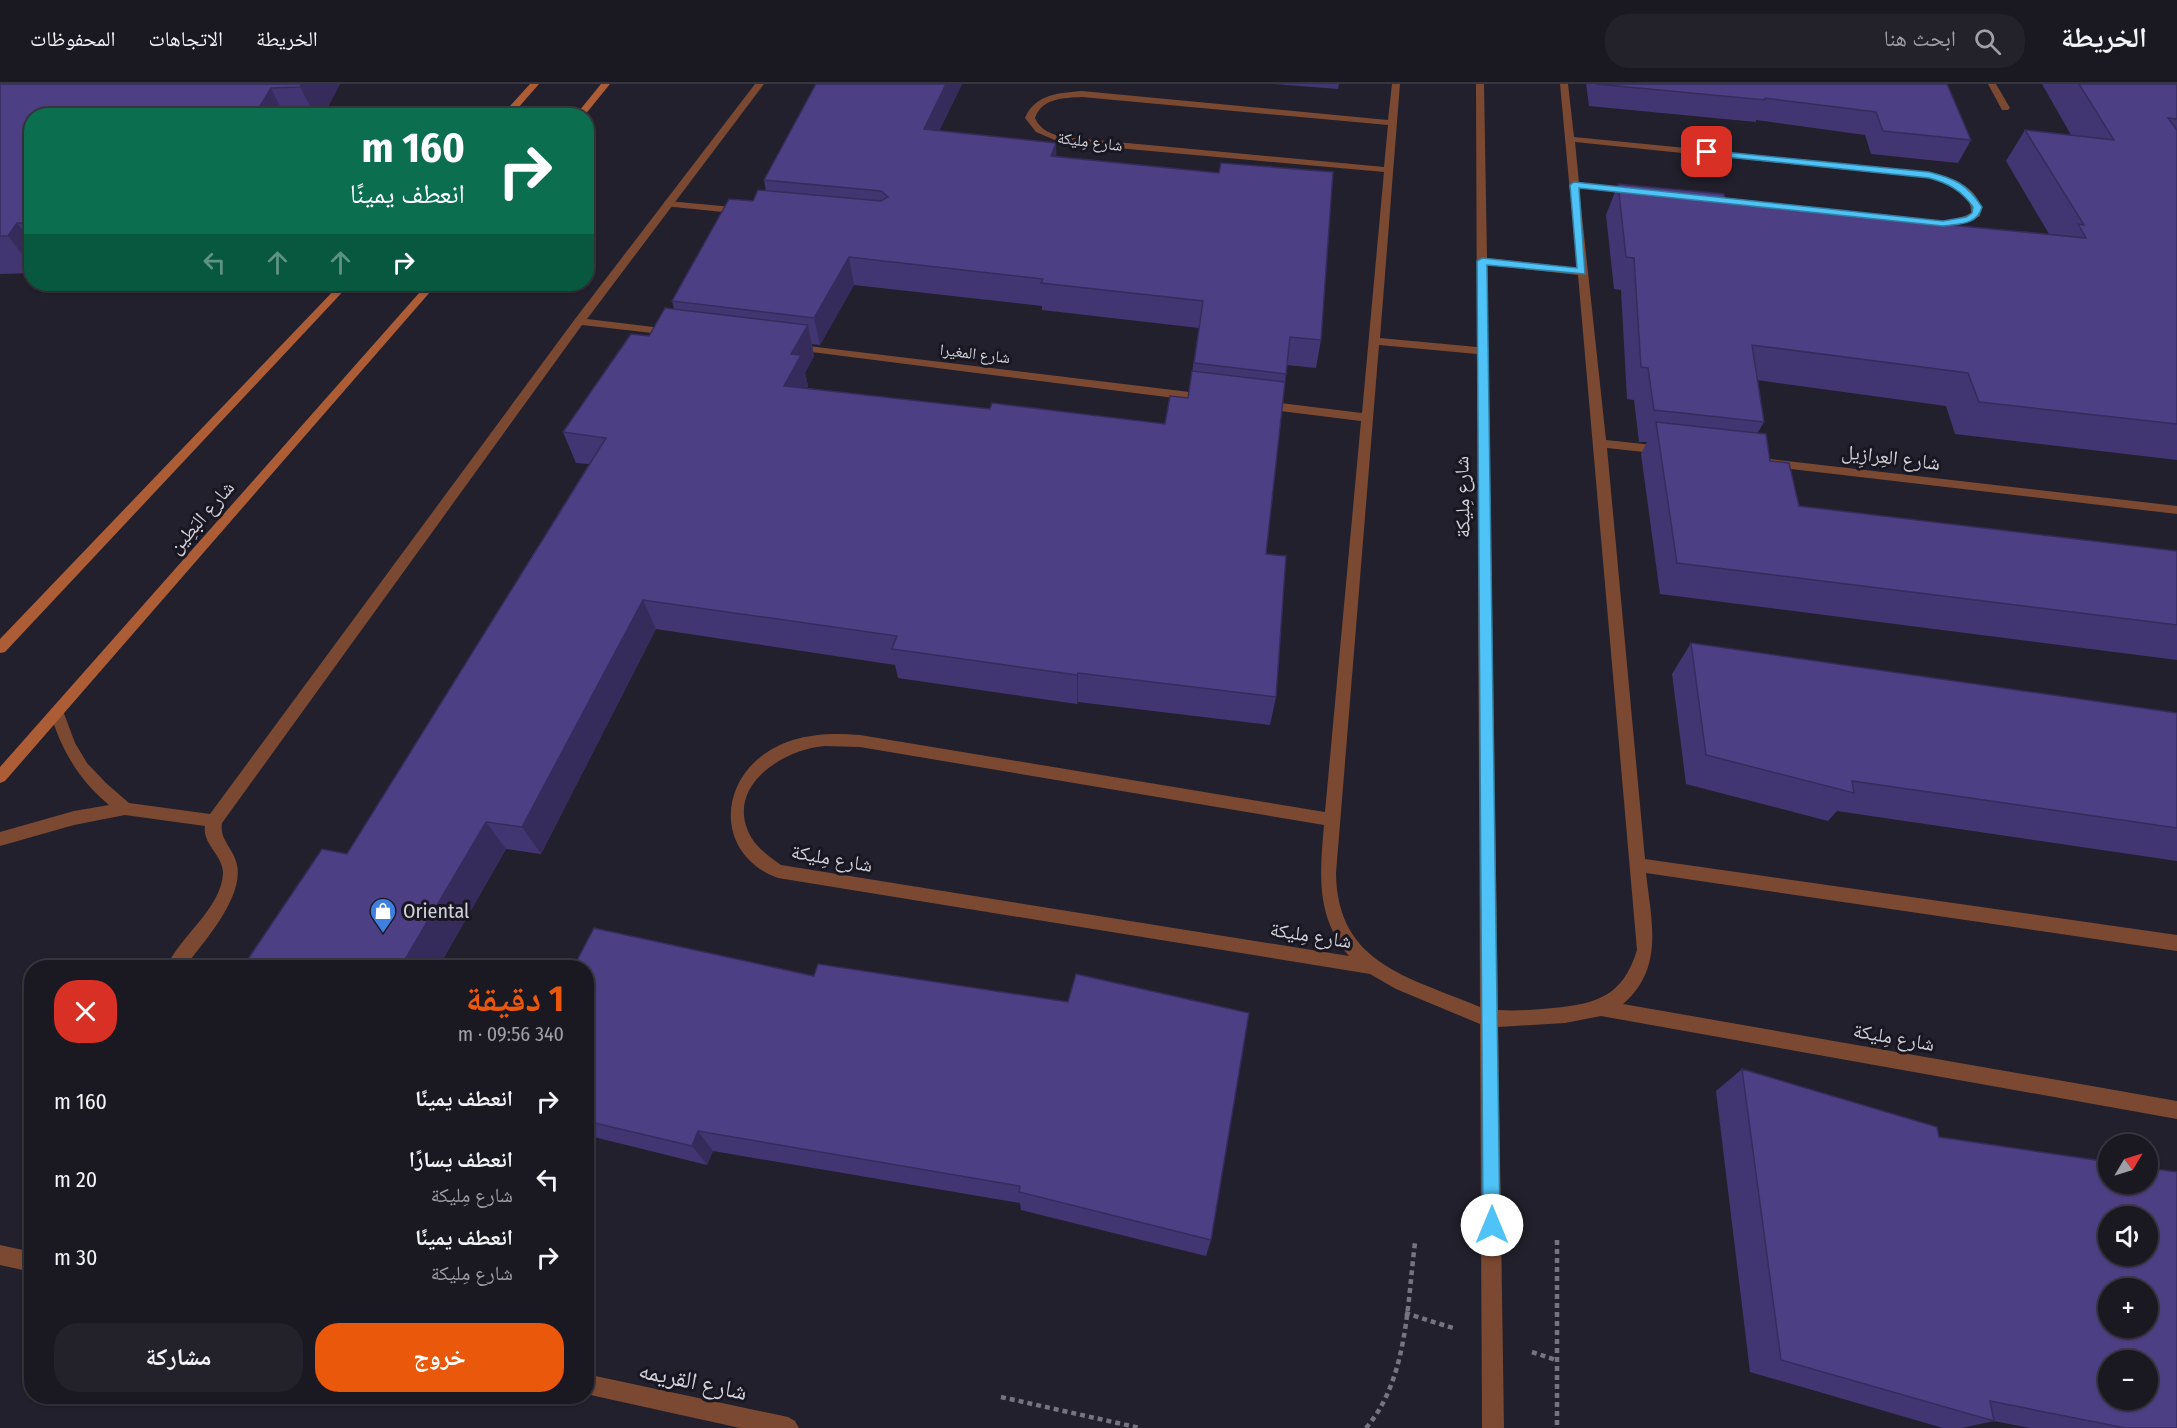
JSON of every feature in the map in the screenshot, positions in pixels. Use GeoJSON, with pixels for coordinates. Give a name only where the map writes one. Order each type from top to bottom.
{"type":"FeatureCollection","features":[{"type":"Feature","properties":{"kind":"main road"},"geometry":{"type":"LineString","coordinates":[[512,108],[535,84]]}},
{"type":"Feature","properties":{"kind":"main road"},"geometry":{"type":"LineString","coordinates":[[586,108],[606,84]]}},
{"type":"Feature","properties":{"kind":"main road"},"geometry":{"type":"LineString","coordinates":[[0,648],[338,291]]}},
{"type":"Feature","properties":{"kind":"main road","name":"شارع البَطِين"},"geometry":{"type":"LineString","coordinates":[[0,777],[426,291]]}},
{"type":"Feature","properties":{"kind":"street"},"geometry":{"type":"LineString","coordinates":[[180,960],[229,888],[230,867],[212,833],[214,821],[579,321],[760,84]]}},
{"type":"Feature","properties":{"kind":"street","name":"شارع مِليكة"},"geometry":{"type":"LineString","coordinates":[[1396,84],[1332,820],[1328,900],[1338,927],[1353,948],[1372,967],[1396,982],[1490,1018],[1575,1016],[1602,1008],[1623,993],[1638,974],[1645,950],[1600,443],[1564,84]]}},
{"type":"Feature","properties":{"kind":"street","name":"شارع مِليكة"},"geometry":{"type":"LineString","coordinates":[[1480,84],[1493,1428]]}},
{"type":"Feature","properties":{"kind":"street"},"geometry":{"type":"LineString","coordinates":[[1992,84],[2005,108]]}},
{"type":"Feature","properties":{"kind":"street","name":"شارع مِليكة"},"geometry":{"type":"LineString","coordinates":[[1388,170],[1062,140],[1039,132],[1032,125],[1030,118],[1036,105],[1045,100],[1056,96],[1082,94],[1392,123]]}},
{"type":"Feature","properties":{"kind":"street"},"geometry":{"type":"LineString","coordinates":[[1570,139],[1929,175],[1944,179],[1968,192],[1978,207],[1976,214],[1969,220],[1957,223],[1931,223],[1871,216]]}},
{"type":"Feature","properties":{"kind":"street"},"geometry":{"type":"LineString","coordinates":[[1574,185],[1645,192]]}},
{"type":"Feature","properties":{"kind":"street"},"geometry":{"type":"LineString","coordinates":[[1693,197],[1764,205]]}},
{"type":"Feature","properties":{"kind":"street"},"geometry":{"type":"LineString","coordinates":[[668,204],[760,212]]}},
{"type":"Feature","properties":{"kind":"street"},"geometry":{"type":"LineString","coordinates":[[1482,261],[1582,272]]}},
{"type":"Feature","properties":{"kind":"street"},"geometry":{"type":"LineString","coordinates":[[579,321],[685,334]]}},
{"type":"Feature","properties":{"kind":"street"},"geometry":{"type":"LineString","coordinates":[[1374,341],[1483,351]]}},
{"type":"Feature","properties":{"kind":"street","name":"شارع المغيرا"},"geometry":{"type":"LineString","coordinates":[[779,346],[1214,399]]}},
{"type":"Feature","properties":{"kind":"street"},"geometry":{"type":"LineString","coordinates":[[1250,404],[1367,418]]}},
{"type":"Feature","properties":{"kind":"street"},"geometry":{"type":"LineString","coordinates":[[1600,443],[1671,451]]}},
{"type":"Feature","properties":{"kind":"street","name":"شارع العِرازِيل"},"geometry":{"type":"LineString","coordinates":[[1753,461],[2177,510]]}},
{"type":"Feature","properties":{"kind":"street"},"geometry":{"type":"LineString","coordinates":[[57,712],[64,740],[79,765],[99,789],[124,809]]}},
{"type":"Feature","properties":{"kind":"street","name":"شارع مِليكة"},"geometry":{"type":"LineString","coordinates":[[1332,820],[838,739],[814,740],[769,759],[751,776],[740,796],[736,814],[739,832],[747,848],[760,862],[778,872],[1372,967]]}},
{"type":"Feature","properties":{"kind":"street"},"geometry":{"type":"LineString","coordinates":[[0,839],[74,818],[124,809],[214,821]]}},
{"type":"Feature","properties":{"kind":"street"},"geometry":{"type":"LineString","coordinates":[[1638,865],[2177,944]]}},
{"type":"Feature","properties":{"kind":"street","name":"شارع مِليكة"},"geometry":{"type":"LineString","coordinates":[[1602,1008],[2177,1110]]}},
{"type":"Feature","properties":{"kind":"street"},"geometry":{"type":"LineString","coordinates":[[0,1255],[24,1260]]}},
{"type":"Feature","properties":{"kind":"street","name":"شارع القريمه"},"geometry":{"type":"LineString","coordinates":[[594,1386],[788,1428]]}},
{"type":"Feature","properties":{"kind":"path"},"geometry":{"type":"LineString","coordinates":[[1557,1240],[1557,1428]]}},
{"type":"Feature","properties":{"kind":"path"},"geometry":{"type":"LineString","coordinates":[[1366,1428],[1372,1424],[1390,1392],[1398,1357],[1415,1243]]}},
{"type":"Feature","properties":{"kind":"path"},"geometry":{"type":"LineString","coordinates":[[1002,1397],[1140,1428]]}},
{"type":"Feature","properties":{"kind":"building"},"geometry":{"type":"Polygon","coordinates":[[[0,84],[302,84],[300,87],[271,88],[259,108],[24,108],[24,223],[17,223],[8,236],[0,236],[0,84]]]}},
{"type":"Feature","properties":{"kind":"building"},"geometry":{"type":"Polygon","coordinates":[[[816,84],[946,84],[924,129],[1056,143],[1051,156],[1219,173],[1221,163],[1333,172],[1321,340],[1290,337],[1286,374],[1194,363],[1203,301],[1041,283],[1043,279],[849,257],[814,318],[672,301],[729,199],[753,201],[758,190],[881,201],[888,197],[881,191],[764,180],[816,84]]]}},
{"type":"Feature","properties":{"kind":"building"},"geometry":{"type":"Polygon","coordinates":[[[1596,84],[1947,84],[1971,140],[1883,131],[1876,112],[1765,98],[1765,100],[1596,84]]]}},
{"type":"Feature","properties":{"kind":"building"},"geometry":{"type":"Polygon","coordinates":[[[2079,84],[2177,84],[2177,119],[2168,118],[2177,130],[2177,424],[1979,402],[1968,373],[1752,345],[1764,422],[1654,410],[1648,368],[1641,367],[1634,258],[1626,257],[1618,184],[1724,194],[1726,201],[1907,217],[1908,221],[2086,238],[2078,224],[2084,225],[2025,130],[2114,140],[2079,84]]]}},
{"type":"Feature","properties":{"kind":"building"},"geometry":{"type":"Polygon","coordinates":[[[665,308],[808,325],[791,354],[801,355],[784,386],[990,409],[992,403],[1165,424],[1170,396],[1188,398],[1192,371],[1285,382],[1266,554],[1286,556],[1276,697],[1078,673],[1077,675],[892,649],[897,636],[643,600],[522,827],[486,822],[405,960],[247,960],[322,849],[347,854],[606,438],[563,432],[631,334],[649,336],[665,308]]]}},
{"type":"Feature","properties":{"kind":"building"},"geometry":{"type":"Polygon","coordinates":[[[1656,422],[1766,434],[1770,461],[1789,463],[1799,506],[2177,551],[2177,625],[1677,563],[1656,422]]]}},
{"type":"Feature","properties":{"kind":"building"},"geometry":{"type":"Polygon","coordinates":[[[1691,643],[2177,713],[2177,828],[1852,781],[1854,793],[1706,755],[1691,643]]]}},
{"type":"Feature","properties":{"kind":"building"},"geometry":{"type":"Polygon","coordinates":[[[594,928],[814,976],[818,964],[1068,1002],[1076,974],[1249,1013],[1211,1240],[1019,1192],[1020,1186],[698,1131],[692,1146],[594,1123],[594,960],[577,960],[594,928]]]}},
{"type":"Feature","properties":{"kind":"building"},"geometry":{"type":"Polygon","coordinates":[[[1742,1069],[1937,1127],[1939,1137],[2098,1160],[2098,1194],[2158,1194],[2158,1169],[2177,1172],[2177,1428],[2125,1428],[1990,1401],[1994,1421],[1781,1360],[1742,1069]]]}},
{"type":"Feature","properties":{"kind":"place","name":"Oriental"},"geometry":{"type":"Point","coordinates":[383,934]}},
{"type":"Feature","properties":{"kind":"route"},"geometry":{"type":"LineString","coordinates":[[1492,1225],[1482,261],[1582,272],[1574,185],[1943,224],[1969,220],[1976,214],[1978,207],[1968,192],[1944,179],[1929,175],[1707,152]]}}]}
